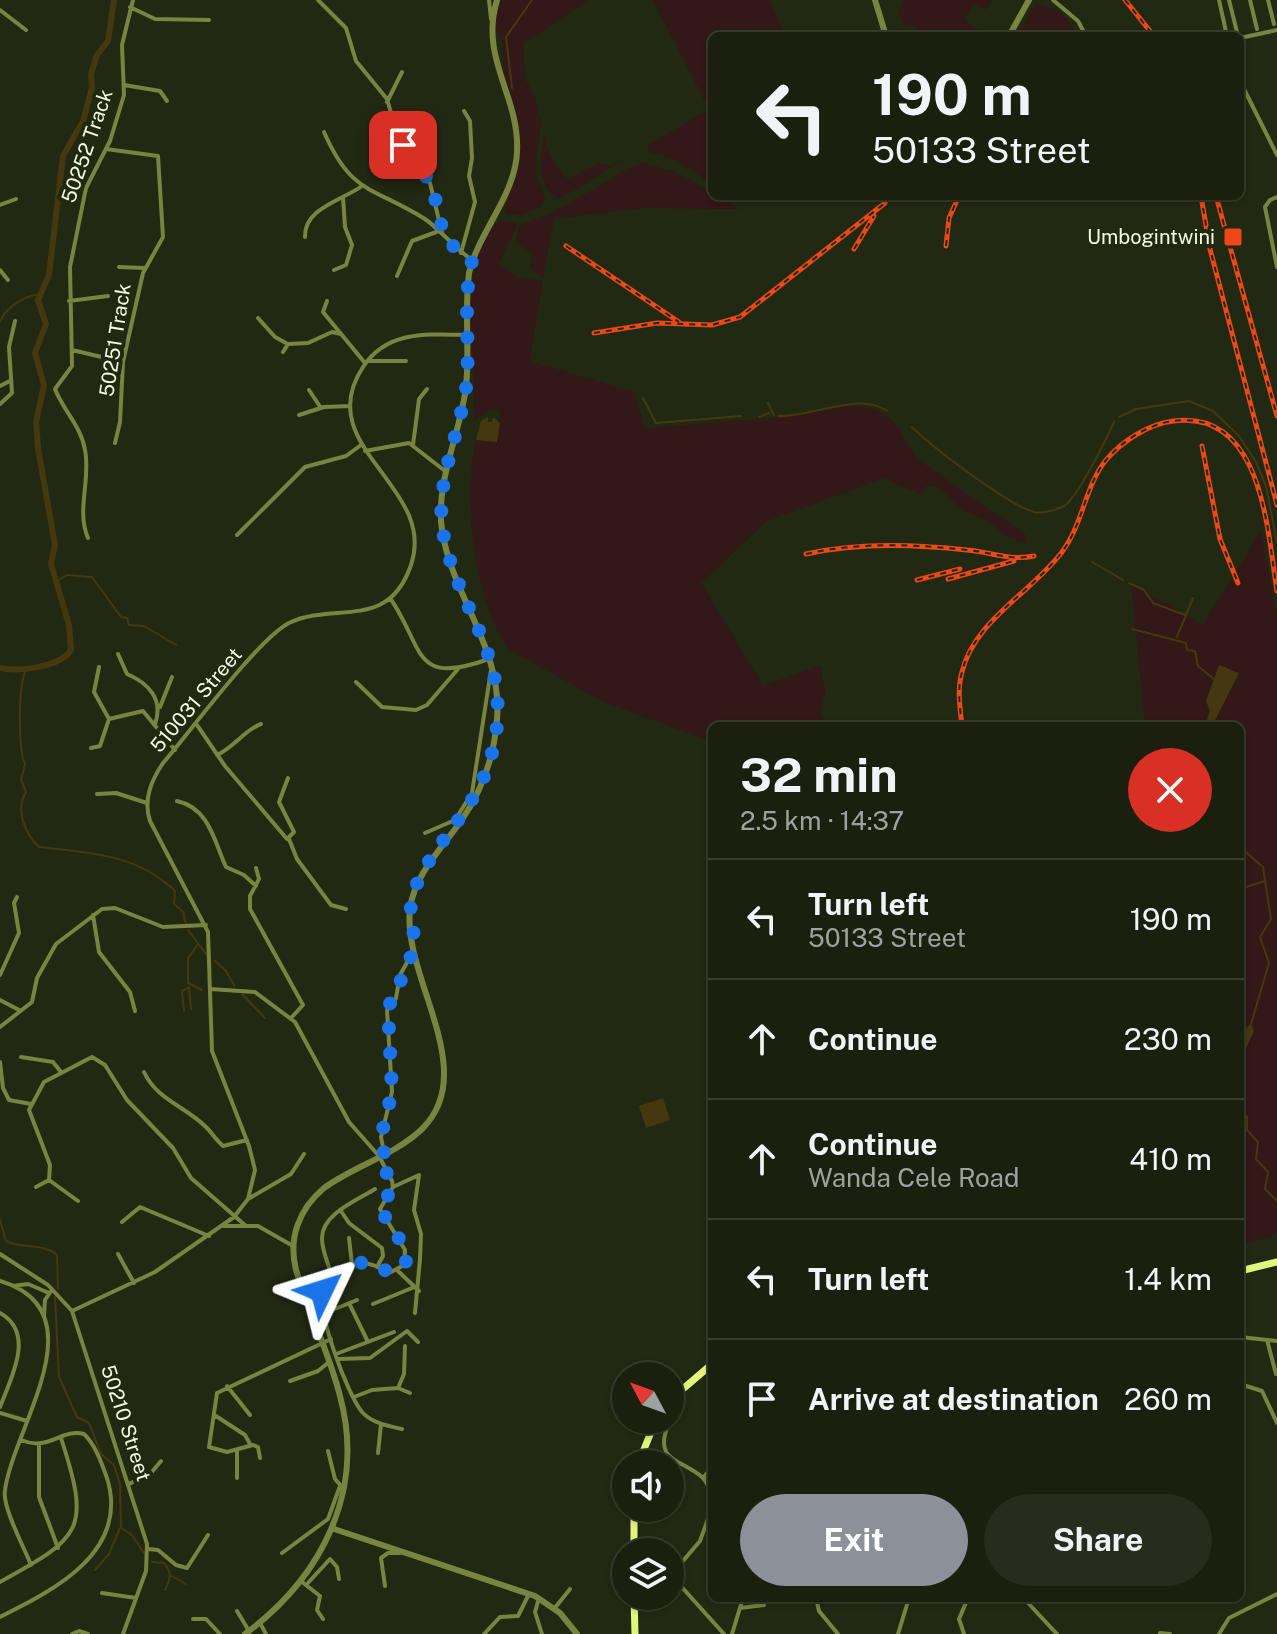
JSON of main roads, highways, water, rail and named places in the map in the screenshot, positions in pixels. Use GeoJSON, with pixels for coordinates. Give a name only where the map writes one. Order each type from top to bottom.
{"type":"FeatureCollection","features":[{"type":"Feature","properties":{"kind":"main road"},"geometry":{"type":"LineString","coordinates":[[1244,1270],[1277,1262]]}},
{"type":"Feature","properties":{"kind":"main road"},"geometry":{"type":"LineString","coordinates":[[684,1388],[708,1367]]}},
{"type":"Feature","properties":{"kind":"main road"},"geometry":{"type":"LineString","coordinates":[[634,1610],[635,1634]]}},
{"type":"Feature","properties":{"kind":"waterway"},"geometry":{"type":"LineString","coordinates":[[0,668],[39,667],[58,661],[71,650],[69,625],[51,564],[55,545],[38,448],[36,422],[44,385],[35,353],[46,324],[38,300],[49,275],[63,156],[83,121],[92,88],[91,74],[97,55],[108,41],[114,0]]}},
{"type":"Feature","properties":{"kind":"waterway"},"geometry":{"type":"LineString","coordinates":[[512,88],[506,37],[532,0]]}},
{"type":"Feature","properties":{"kind":"waterway"},"geometry":{"type":"LineString","coordinates":[[0,322],[16,303],[40,294]]}},
{"type":"Feature","properties":{"kind":"waterway"},"geometry":{"type":"LineString","coordinates":[[643,398],[656,423],[741,416]]}},
{"type":"Feature","properties":{"kind":"waterway"},"geometry":{"type":"LineString","coordinates":[[1119,417],[1136,409],[1189,401],[1213,411],[1239,436],[1256,462],[1266,486],[1277,543]]}},
{"type":"Feature","properties":{"kind":"waterway"},"geometry":{"type":"LineString","coordinates":[[768,403],[774,415]]}},
{"type":"Feature","properties":{"kind":"waterway"},"geometry":{"type":"LineString","coordinates":[[778,416],[849,404],[876,406],[887,411]]}},
{"type":"Feature","properties":{"kind":"waterway"},"geometry":{"type":"LineString","coordinates":[[759,417],[769,413]]}},
{"type":"Feature","properties":{"kind":"waterway"},"geometry":{"type":"LineString","coordinates":[[912,427],[989,487],[1022,507],[1041,512],[1064,506],[1076,493],[1114,422]]}},
{"type":"Feature","properties":{"kind":"waterway"},"geometry":{"type":"LineString","coordinates":[[1092,562],[1123,580]]}},
{"type":"Feature","properties":{"kind":"waterway"},"geometry":{"type":"LineString","coordinates":[[56,582],[67,575],[92,577],[121,617],[127,618],[129,625],[144,626],[176,645]]}},
{"type":"Feature","properties":{"kind":"waterway"},"geometry":{"type":"LineString","coordinates":[[1129,583],[1144,590],[1153,603],[1185,615]]}},
{"type":"Feature","properties":{"kind":"waterway"},"geometry":{"type":"LineString","coordinates":[[1177,637],[1193,598]]}},
{"type":"Feature","properties":{"kind":"waterway"},"geometry":{"type":"LineString","coordinates":[[1132,629],[1186,643],[1187,650],[1195,651],[1198,666],[1215,680]]}},
{"type":"Feature","properties":{"kind":"waterway"},"geometry":{"type":"LineString","coordinates":[[26,670],[20,702],[21,745],[25,764],[21,780],[26,792],[21,806],[23,821],[30,835],[39,847],[112,857],[145,869],[175,891],[174,904],[183,912],[186,924]]}},
{"type":"Feature","properties":{"kind":"waterway"},"geometry":{"type":"LineString","coordinates":[[1244,850],[1263,867],[1271,919],[1260,937],[1269,963],[1251,1024]]}},
{"type":"Feature","properties":{"kind":"waterway"},"geometry":{"type":"LineString","coordinates":[[1244,888],[1265,881]]}},
{"type":"Feature","properties":{"kind":"waterway"},"geometry":{"type":"LineString","coordinates":[[188,930],[206,954]]}},
{"type":"Feature","properties":{"kind":"waterway"},"geometry":{"type":"LineString","coordinates":[[198,944],[188,958],[188,983],[202,990]]}},
{"type":"Feature","properties":{"kind":"waterway"},"geometry":{"type":"LineString","coordinates":[[215,961],[226,971],[234,985]]}},
{"type":"Feature","properties":{"kind":"waterway"},"geometry":{"type":"LineString","coordinates":[[189,987],[191,1009]]}},
{"type":"Feature","properties":{"kind":"waterway"},"geometry":{"type":"LineString","coordinates":[[184,1011],[182,991],[188,988]]}},
{"type":"Feature","properties":{"kind":"waterway"},"geometry":{"type":"LineString","coordinates":[[242,994],[265,1018]]}},
{"type":"Feature","properties":{"kind":"waterway"},"geometry":{"type":"LineString","coordinates":[[1244,1114],[1247,1130],[1258,1142],[1256,1159],[1268,1172],[1265,1189],[1277,1201]]}},
{"type":"Feature","properties":{"kind":"waterway"},"geometry":{"type":"LineString","coordinates":[[0,1220],[6,1241],[45,1249],[57,1255],[58,1289]]}},
{"type":"Feature","properties":{"kind":"waterway"},"geometry":{"type":"LineString","coordinates":[[55,1297],[59,1377],[77,1417],[89,1423],[101,1454],[114,1465],[120,1484],[121,1528],[131,1534],[144,1553]]}},
{"type":"Feature","properties":{"kind":"waterway"},"geometry":{"type":"LineString","coordinates":[[95,1570],[109,1554],[120,1528]]}},
{"type":"Feature","properties":{"kind":"waterway"},"geometry":{"type":"LineString","coordinates":[[152,1562],[164,1563],[169,1570],[165,1590]]}},
{"type":"Feature","properties":{"kind":"waterway"},"geometry":{"type":"LineString","coordinates":[[170,1575],[186,1584]]}},
{"type":"Feature","properties":{"kind":"railway"},"geometry":{"type":"LineString","coordinates":[[1125,0],[1151,32]]}},
{"type":"Feature","properties":{"kind":"railway"},"geometry":{"type":"LineString","coordinates":[[946,246],[949,218],[957,200]]}},
{"type":"Feature","properties":{"kind":"railway"},"geometry":{"type":"LineString","coordinates":[[1202,200],[1210,249],[1277,505]]}},
{"type":"Feature","properties":{"kind":"railway"},"geometry":{"type":"LineString","coordinates":[[1217,200],[1277,416]]}},
{"type":"Feature","properties":{"kind":"railway"},"geometry":{"type":"LineString","coordinates":[[594,333],[657,323],[712,325],[740,317],[885,203]]}},
{"type":"Feature","properties":{"kind":"railway"},"geometry":{"type":"LineString","coordinates":[[854,249],[874,216]]}},
{"type":"Feature","properties":{"kind":"railway"},"geometry":{"type":"LineString","coordinates":[[566,246],[679,322]]}},
{"type":"Feature","properties":{"kind":"railway"},"geometry":{"type":"LineString","coordinates":[[962,722],[960,678],[978,637],[1050,567],[1069,541],[1099,470],[1112,453],[1145,430],[1173,421],[1203,422],[1226,434],[1243,453],[1263,507],[1277,591]]}},
{"type":"Feature","properties":{"kind":"railway"},"geometry":{"type":"LineString","coordinates":[[1202,446],[1220,539],[1238,583]]}},
{"type":"Feature","properties":{"kind":"railway"},"geometry":{"type":"LineString","coordinates":[[806,554],[846,547],[906,545],[1000,556],[1034,556]]}},
{"type":"Feature","properties":{"kind":"railway"},"geometry":{"type":"LineString","coordinates":[[948,579],[1014,561]]}},
{"type":"Feature","properties":{"kind":"railway"},"geometry":{"type":"LineString","coordinates":[[917,580],[960,569]]}},
{"type":"Feature","properties":{"kind":"place","name":"Umbogintwini"},"geometry":{"type":"Point","coordinates":[1233,237]}}]}
